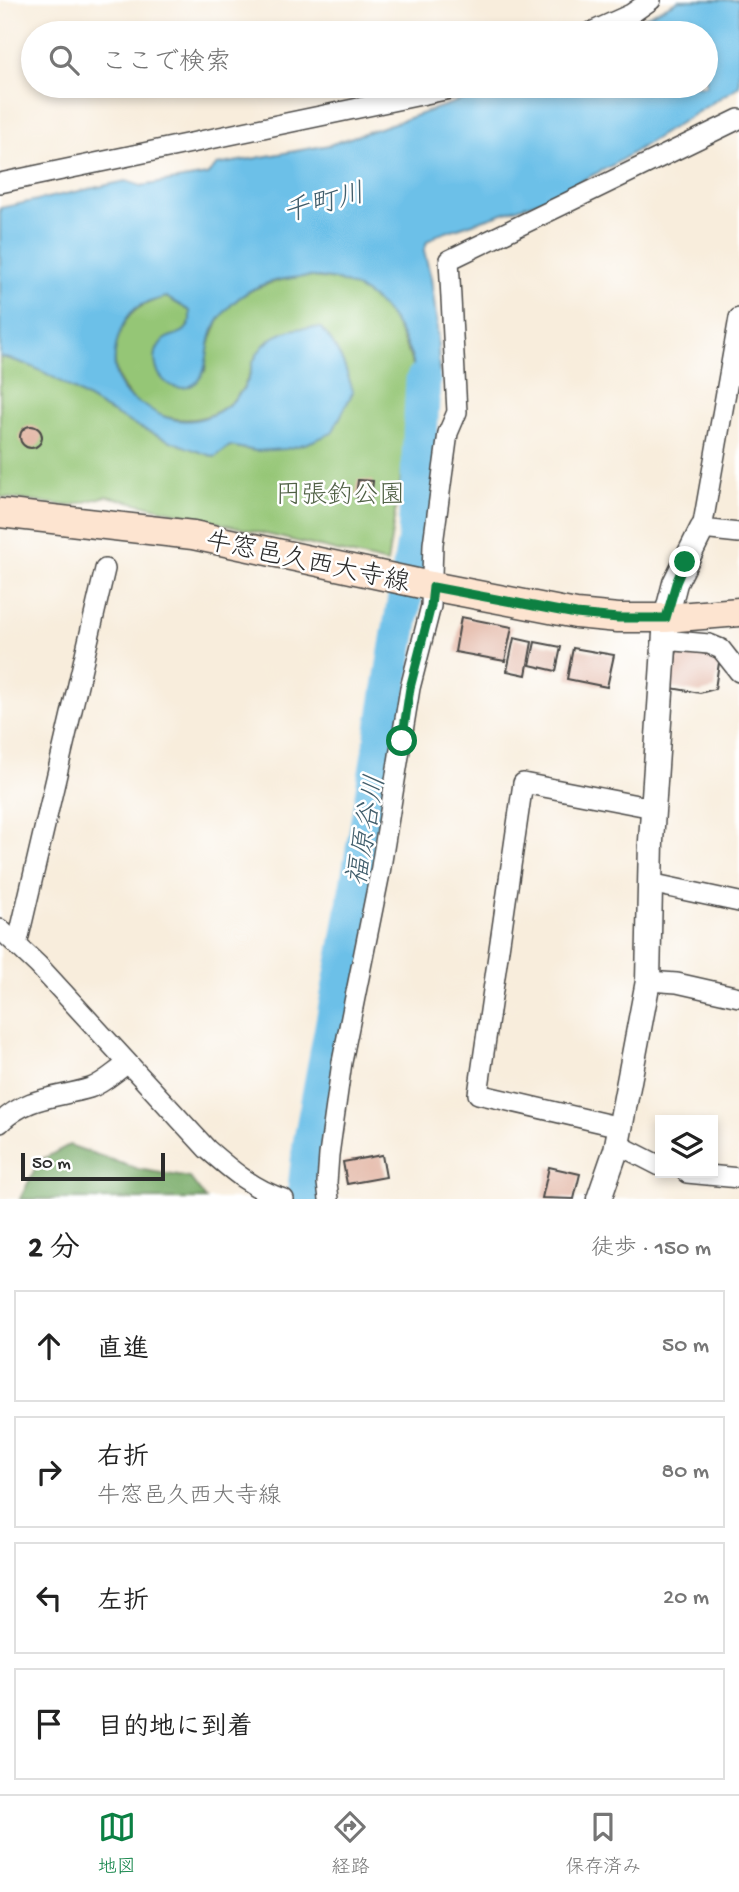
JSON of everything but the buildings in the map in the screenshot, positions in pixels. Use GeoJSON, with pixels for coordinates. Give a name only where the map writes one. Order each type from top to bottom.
{"type":"FeatureCollection","features":[{"type":"Feature","properties":{"kind":"main road","name":"牛窓邑久西大寺線"},"geometry":{"type":"LineString","coordinates":[[0,513],[193,535],[430,586],[576,614],[618,618],[665,629],[739,612]]}},
{"type":"Feature","properties":{"kind":"street"},"geometry":{"type":"LineString","coordinates":[[616,21],[651,0]]}},
{"type":"Feature","properties":{"kind":"street"},"geometry":{"type":"LineString","coordinates":[[0,183],[407,98]]}},
{"type":"Feature","properties":{"kind":"street"},"geometry":{"type":"LineString","coordinates":[[329,1199],[329,1155],[342,1062],[380,873],[410,688],[431,606],[433,544],[448,433],[457,412],[449,260],[739,120]]}},
{"type":"Feature","properties":{"kind":"street"},"geometry":{"type":"LineString","coordinates":[[599,1199],[618,1136],[648,981],[653,808],[665,629],[676,583],[702,529],[739,318]]}},
{"type":"Feature","properties":{"kind":"street"},"geometry":{"type":"LineString","coordinates":[[702,529],[739,533]]}},
{"type":"Feature","properties":{"kind":"street"},"geometry":{"type":"LineString","coordinates":[[17,945],[105,569]]}},
{"type":"Feature","properties":{"kind":"street"},"geometry":{"type":"LineString","coordinates":[[665,629],[721,649],[739,672]]}},
{"type":"Feature","properties":{"kind":"street"},"geometry":{"type":"LineString","coordinates":[[653,808],[523,783],[478,1094],[618,1136],[655,1162]]}},
{"type":"Feature","properties":{"kind":"street"},"geometry":{"type":"LineString","coordinates":[[650,883],[739,902]]}},
{"type":"Feature","properties":{"kind":"street"},"geometry":{"type":"LineString","coordinates":[[0,929],[207,1149],[236,1174],[272,1196],[284,1199]]}},
{"type":"Feature","properties":{"kind":"street"},"geometry":{"type":"LineString","coordinates":[[648,981],[677,983],[739,997]]}},
{"type":"Feature","properties":{"kind":"street"},"geometry":{"type":"LineString","coordinates":[[0,1123],[8,1115],[43,1097],[93,1087],[127,1064]]}},
{"type":"Feature","properties":{"kind":"street"},"geometry":{"type":"LineString","coordinates":[[718,1176],[739,1178]]}},
{"type":"Feature","properties":{"kind":"green space","name":"円張釣公園"},"geometry":{"type":"Polygon","coordinates":[[[305,276],[344,281],[381,304],[395,321],[414,367],[412,408],[387,563],[107,496],[70,506],[0,497],[0,357],[44,372],[123,419],[188,448],[215,457],[230,446],[256,451],[253,362],[240,392],[219,411],[193,419],[167,417],[143,407],[124,389],[115,365],[119,335],[126,320],[137,309],[166,297],[190,311],[186,330],[205,372],[214,330],[233,302],[264,285],[305,276]]]}},
{"type":"Feature","properties":{"kind":"green space"},"geometry":{"type":"Polygon","coordinates":[[[69,1145],[138,1169],[190,1178],[206,1199],[20,1199],[39,1161],[69,1145]]]}},
{"type":"Feature","properties":{"kind":"water","name":"千町川"},"geometry":{"type":"Polygon","coordinates":[[[679,0],[739,0],[739,86],[613,165],[545,199],[437,235],[427,242],[424,251],[431,278],[437,324],[439,372],[433,409],[422,429],[413,408],[413,360],[394,322],[384,309],[358,288],[326,278],[279,280],[256,287],[237,300],[214,328],[201,377],[188,387],[180,388],[168,384],[159,374],[155,356],[165,339],[187,328],[190,311],[166,297],[143,304],[128,317],[117,342],[116,374],[127,395],[162,416],[188,421],[212,415],[233,401],[244,388],[259,351],[274,337],[301,328],[321,328],[341,358],[353,392],[332,433],[286,449],[256,451],[230,446],[215,457],[149,431],[44,372],[0,357],[0,208],[126,181],[141,186],[207,175],[217,165],[329,145],[471,98],[718,98],[718,21],[637,21],[679,0]]]}},
{"type":"Feature","properties":{"kind":"waterway","name":"福原谷川"},"geometry":{"type":"LineString","coordinates":[[309,1199],[305,1189],[310,1144],[347,947],[415,537],[423,380]]}},
{"type":"Feature","properties":{"kind":"route"},"geometry":{"type":"LineString","coordinates":[[402,741],[410,688],[431,606],[433,587],[576,614],[618,618],[666,618],[685,562]]}}]}
